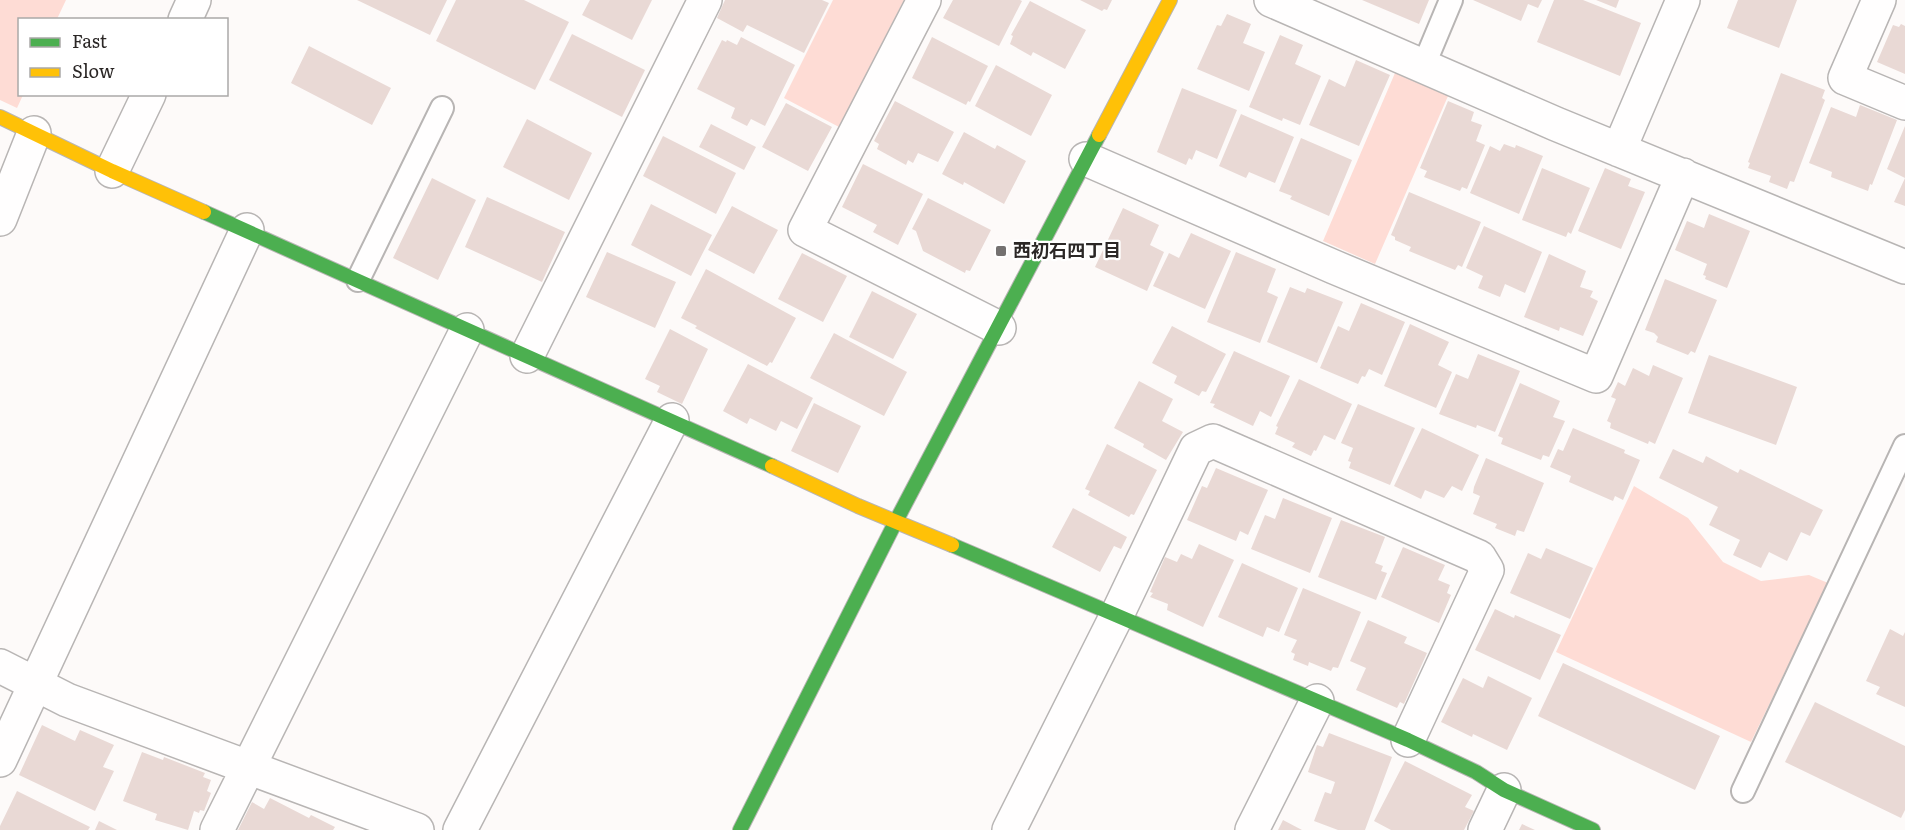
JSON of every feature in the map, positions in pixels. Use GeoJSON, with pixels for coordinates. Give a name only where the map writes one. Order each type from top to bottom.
{"type":"FeatureCollection","features":[{"type":"Feature","properties":{"kind":"street"},"geometry":{"type":"LineString","coordinates":[[186,18],[194,0]]}},
{"type":"Feature","properties":{"kind":"street"},"geometry":{"type":"LineString","coordinates":[[527,356],[705,0]]}},
{"type":"Feature","properties":{"kind":"street"},"geometry":{"type":"LineString","coordinates":[[924,0],[805,230],[999,328]]}},
{"type":"Feature","properties":{"kind":"street"},"geometry":{"type":"LineString","coordinates":[[740,830],[895,523],[1170,0]]}},
{"type":"Feature","properties":{"kind":"street"},"geometry":{"type":"LineString","coordinates":[[1271,0],[1619,150],[1905,267]]}},
{"type":"Feature","properties":{"kind":"street"},"geometry":{"type":"LineString","coordinates":[[1619,150],[1683,0]]}},
{"type":"Feature","properties":{"kind":"street"},"geometry":{"type":"LineString","coordinates":[[1879,0],[1845,78],[1905,103]]}},
{"type":"Feature","properties":{"kind":"street"},"geometry":{"type":"LineString","coordinates":[[112,171],[148,96]]}},
{"type":"Feature","properties":{"kind":"street"},"geometry":{"type":"LineString","coordinates":[[0,117],[112,171],[672,420],[895,523],[957,547],[1408,740],[1476,772],[1504,790],[1593,830]]}},
{"type":"Feature","properties":{"kind":"street"},"geometry":{"type":"LineString","coordinates":[[0,219],[34,133]]}},
{"type":"Feature","properties":{"kind":"street"},"geometry":{"type":"LineString","coordinates":[[1086,159],[1334,267],[1596,376],[1683,176]]}},
{"type":"Feature","properties":{"kind":"street"},"geometry":{"type":"LineString","coordinates":[[0,760],[247,230]]}},
{"type":"Feature","properties":{"kind":"street"},"geometry":{"type":"LineString","coordinates":[[217,830],[467,330]]}},
{"type":"Feature","properties":{"kind":"street"},"geometry":{"type":"LineString","coordinates":[[460,830],[672,420]]}},
{"type":"Feature","properties":{"kind":"street"},"geometry":{"type":"LineString","coordinates":[[1009,830],[1196,449],[1213,441],[1479,557],[1487,570],[1408,740]]}},
{"type":"Feature","properties":{"kind":"street"},"geometry":{"type":"LineString","coordinates":[[0,666],[67,700],[417,830]]}},
{"type":"Feature","properties":{"kind":"street"},"geometry":{"type":"LineString","coordinates":[[1252,830],[1317,701]]}},
{"type":"Feature","properties":{"kind":"street"},"geometry":{"type":"LineString","coordinates":[[1485,830],[1504,790]]}},
{"type":"Feature","properties":{"kind":"lane"},"geometry":{"type":"LineString","coordinates":[[1423,67],[1451,0]]}},
{"type":"Feature","properties":{"kind":"lane"},"geometry":{"type":"LineString","coordinates":[[358,280],[442,108]]}},
{"type":"Feature","properties":{"kind":"lane"},"geometry":{"type":"LineString","coordinates":[[1743,791],[1905,446]]}},
{"type":"Feature","properties":{"kind":"shaded area"},"geometry":{"type":"Polygon","coordinates":[[[0,0],[66,0],[57,18],[18,18],[18,96],[23,96],[17,108],[0,100],[0,0]]]}},
{"type":"Feature","properties":{"kind":"shaded area"},"geometry":{"type":"Polygon","coordinates":[[[833,0],[904,0],[839,127],[784,98],[833,0]]]}},
{"type":"Feature","properties":{"kind":"shaded area"},"geometry":{"type":"Polygon","coordinates":[[[1395,73],[1448,96],[1375,264],[1323,241],[1395,73]]]}},
{"type":"Feature","properties":{"kind":"shaded area"},"geometry":{"type":"Polygon","coordinates":[[[1634,486],[1688,518],[1723,562],[1761,581],[1809,575],[1828,583],[1751,742],[1556,652],[1634,486]]]}},
{"type":"Feature","properties":{"kind":"building"},"geometry":{"type":"Polygon","coordinates":[[[357,0],[447,0],[430,35],[357,0]]]}},
{"type":"Feature","properties":{"kind":"building"},"geometry":{"type":"Polygon","coordinates":[[[456,0],[524,0],[569,22],[535,90],[436,41],[456,0]]]}},
{"type":"Feature","properties":{"kind":"building"},"geometry":{"type":"Polygon","coordinates":[[[590,0],[652,0],[632,40],[582,15],[590,0]]]}},
{"type":"Feature","properties":{"kind":"building"},"geometry":{"type":"Polygon","coordinates":[[[725,0],[822,0],[829,3],[804,53],[747,25],[743,32],[717,18],[725,0]]]}},
{"type":"Feature","properties":{"kind":"building"},"geometry":{"type":"Polygon","coordinates":[[[953,0],[1022,1],[999,46],[943,18],[953,0]]]}},
{"type":"Feature","properties":{"kind":"building"},"geometry":{"type":"Polygon","coordinates":[[[1080,0],[1112,0],[1107,10],[1102,11],[1080,0]]]}},
{"type":"Feature","properties":{"kind":"building"},"geometry":{"type":"Polygon","coordinates":[[[1362,0],[1429,0],[1419,24],[1362,0]]]}},
{"type":"Feature","properties":{"kind":"building"},"geometry":{"type":"Polygon","coordinates":[[[1473,0],[1542,0],[1538,8],[1528,4],[1521,21],[1473,0]]]}},
{"type":"Feature","properties":{"kind":"building"},"geometry":{"type":"Polygon","coordinates":[[[1554,0],[1583,0],[1641,23],[1620,76],[1537,42],[1554,0]]]}},
{"type":"Feature","properties":{"kind":"building"},"geometry":{"type":"Polygon","coordinates":[[[1596,0],[1619,0],[1616,8],[1596,0]]]}},
{"type":"Feature","properties":{"kind":"building"},"geometry":{"type":"Polygon","coordinates":[[[1738,0],[1797,0],[1779,48],[1727,28],[1738,0]]]}},
{"type":"Feature","properties":{"kind":"building"},"geometry":{"type":"Polygon","coordinates":[[[1030,1],[1086,30],[1065,69],[1033,52],[1031,56],[1010,44],[1013,36],[1011,35],[1030,1]]]}},
{"type":"Feature","properties":{"kind":"building"},"geometry":{"type":"Polygon","coordinates":[[[1227,14],[1251,24],[1243,43],[1265,52],[1249,91],[1197,69],[1217,25],[1221,26],[1227,14]]]}},
{"type":"Feature","properties":{"kind":"building"},"geometry":{"type":"Polygon","coordinates":[[[1901,24],[1905,26],[1905,74],[1877,62],[1893,25],[1899,27],[1901,24]]]}},
{"type":"Feature","properties":{"kind":"building"},"geometry":{"type":"Polygon","coordinates":[[[572,34],[645,70],[622,117],[549,80],[572,34]]]}},
{"type":"Feature","properties":{"kind":"building"},"geometry":{"type":"Polygon","coordinates":[[[1280,35],[1303,45],[1295,64],[1321,76],[1300,125],[1283,118],[1282,121],[1249,107],[1280,35]]]}},
{"type":"Feature","properties":{"kind":"building"},"geometry":{"type":"Polygon","coordinates":[[[741,37],[795,65],[765,126],[751,119],[747,126],[731,118],[735,108],[697,89],[722,40],[737,45],[741,37]]]}},
{"type":"Feature","properties":{"kind":"building"},"geometry":{"type":"Polygon","coordinates":[[[932,37],[988,66],[970,102],[968,101],[966,105],[912,78],[932,37]]]}},
{"type":"Feature","properties":{"kind":"building"},"geometry":{"type":"Polygon","coordinates":[[[309,46],[391,88],[372,125],[291,83],[309,46]]]}},
{"type":"Feature","properties":{"kind":"building"},"geometry":{"type":"Polygon","coordinates":[[[1356,60],[1390,75],[1359,146],[1309,125],[1329,79],[1345,87],[1356,60]]]}},
{"type":"Feature","properties":{"kind":"building"},"geometry":{"type":"Polygon","coordinates":[[[996,65],[1052,95],[1031,136],[975,106],[996,65]]]}},
{"type":"Feature","properties":{"kind":"building"},"geometry":{"type":"Polygon","coordinates":[[[1781,73],[1825,90],[1822,98],[1825,100],[1794,182],[1790,181],[1787,189],[1769,182],[1771,176],[1748,168],[1750,163],[1748,162],[1781,73]]]}},
{"type":"Feature","properties":{"kind":"building"},"geometry":{"type":"Polygon","coordinates":[[[1182,88],[1237,110],[1217,159],[1196,150],[1192,160],[1189,158],[1186,165],[1157,152],[1182,88]]]}},
{"type":"Feature","properties":{"kind":"building"},"geometry":{"type":"Polygon","coordinates":[[[895,101],[954,132],[938,162],[918,153],[913,163],[908,160],[906,165],[877,149],[879,144],[874,141],[895,101]]]}},
{"type":"Feature","properties":{"kind":"building"},"geometry":{"type":"Polygon","coordinates":[[[1448,101],[1474,112],[1471,121],[1482,125],[1476,141],[1485,145],[1467,189],[1462,187],[1460,191],[1424,177],[1427,171],[1420,168],[1448,101]]]}},
{"type":"Feature","properties":{"kind":"building"},"geometry":{"type":"Polygon","coordinates":[[[786,103],[832,127],[808,171],[762,147],[786,103]]]}},
{"type":"Feature","properties":{"kind":"building"},"geometry":{"type":"Polygon","coordinates":[[[1860,105],[1897,120],[1868,191],[1831,177],[1832,172],[1809,163],[1831,107],[1856,117],[1860,105]]]}},
{"type":"Feature","properties":{"kind":"building"},"geometry":{"type":"Polygon","coordinates":[[[1241,114],[1294,137],[1275,183],[1249,172],[1246,178],[1219,166],[1241,114]]]}},
{"type":"Feature","properties":{"kind":"building"},"geometry":{"type":"Polygon","coordinates":[[[527,119],[592,153],[569,200],[503,167],[527,119]]]}},
{"type":"Feature","properties":{"kind":"building"},"geometry":{"type":"Polygon","coordinates":[[[711,124],[756,147],[744,170],[699,147],[711,124]]]}},
{"type":"Feature","properties":{"kind":"building"},"geometry":{"type":"Polygon","coordinates":[[[1905,126],[1905,178],[1887,169],[1905,126]]]}},
{"type":"Feature","properties":{"kind":"building"},"geometry":{"type":"Polygon","coordinates":[[[964,132],[995,149],[997,145],[1026,161],[1004,204],[964,182],[963,185],[942,174],[964,132]]]}},
{"type":"Feature","properties":{"kind":"building"},"geometry":{"type":"Polygon","coordinates":[[[663,136],[736,173],[716,214],[643,176],[663,136]]]}},
{"type":"Feature","properties":{"kind":"building"},"geometry":{"type":"Polygon","coordinates":[[[1301,138],[1352,160],[1329,216],[1290,199],[1292,196],[1279,191],[1301,138]]]}},
{"type":"Feature","properties":{"kind":"building"},"geometry":{"type":"Polygon","coordinates":[[[1504,144],[1515,148],[1516,145],[1543,156],[1519,214],[1470,193],[1490,146],[1500,151],[1504,144]]]}},
{"type":"Feature","properties":{"kind":"building"},"geometry":{"type":"Polygon","coordinates":[[[863,164],[923,194],[898,245],[873,232],[877,225],[842,207],[863,164]]]}},
{"type":"Feature","properties":{"kind":"building"},"geometry":{"type":"Polygon","coordinates":[[[1542,168],[1590,188],[1571,234],[1568,232],[1566,237],[1522,220],[1542,168]]]}},
{"type":"Feature","properties":{"kind":"building"},"geometry":{"type":"Polygon","coordinates":[[[1605,168],[1631,179],[1628,186],[1645,192],[1621,249],[1578,231],[1605,168]]]}},
{"type":"Feature","properties":{"kind":"building"},"geometry":{"type":"Polygon","coordinates":[[[432,178],[476,200],[438,280],[393,258],[432,178]]]}},
{"type":"Feature","properties":{"kind":"building"},"geometry":{"type":"Polygon","coordinates":[[[1905,178],[1905,206],[1894,202],[1905,178]]]}},
{"type":"Feature","properties":{"kind":"building"},"geometry":{"type":"Polygon","coordinates":[[[1409,192],[1481,222],[1462,267],[1458,265],[1455,270],[1409,251],[1411,247],[1395,240],[1395,237],[1391,235],[1409,192]]]}},
{"type":"Feature","properties":{"kind":"building"},"geometry":{"type":"Polygon","coordinates":[[[487,197],[565,232],[542,282],[465,247],[487,197]]]}},
{"type":"Feature","properties":{"kind":"building"},"geometry":{"type":"Polygon","coordinates":[[[928,198],[991,230],[970,271],[966,270],[965,273],[923,251],[916,231],[912,229],[928,198]]]}},
{"type":"Feature","properties":{"kind":"building"},"geometry":{"type":"Polygon","coordinates":[[[651,204],[712,235],[691,276],[631,245],[651,204]]]}},
{"type":"Feature","properties":{"kind":"building"},"geometry":{"type":"Polygon","coordinates":[[[732,206],[778,230],[754,274],[708,250],[732,206]]]}},
{"type":"Feature","properties":{"kind":"building"},"geometry":{"type":"Polygon","coordinates":[[[1123,208],[1159,225],[1150,245],[1164,252],[1147,291],[1095,267],[1123,208]]]}},
{"type":"Feature","properties":{"kind":"building"},"geometry":{"type":"Polygon","coordinates":[[[1709,214],[1750,231],[1727,288],[1705,279],[1706,276],[1703,275],[1707,264],[1675,250],[1687,221],[1704,228],[1709,214]]]}},
{"type":"Feature","properties":{"kind":"building"},"geometry":{"type":"Polygon","coordinates":[[[1484,226],[1542,252],[1525,293],[1505,284],[1500,297],[1478,288],[1483,276],[1466,268],[1484,226]]]}},
{"type":"Feature","properties":{"kind":"building"},"geometry":{"type":"Polygon","coordinates":[[[1191,233],[1231,251],[1205,309],[1153,286],[1169,253],[1179,258],[1191,233]]]}},
{"type":"Feature","properties":{"kind":"building"},"geometry":{"type":"Polygon","coordinates":[[[607,252],[676,282],[655,328],[586,297],[607,252]]]}},
{"type":"Feature","properties":{"kind":"building"},"geometry":{"type":"Polygon","coordinates":[[[1236,252],[1276,269],[1267,292],[1278,297],[1260,343],[1207,322],[1236,252]]]}},
{"type":"Feature","properties":{"kind":"building"},"geometry":{"type":"Polygon","coordinates":[[[802,253],[847,276],[823,322],[778,299],[802,253]]]}},
{"type":"Feature","properties":{"kind":"building"},"geometry":{"type":"Polygon","coordinates":[[[1549,254],[1586,271],[1580,287],[1593,291],[1590,297],[1598,301],[1583,336],[1560,327],[1559,331],[1524,317],[1549,254]]]}},
{"type":"Feature","properties":{"kind":"building"},"geometry":{"type":"Polygon","coordinates":[[[706,269],[796,318],[772,363],[770,362],[767,366],[695,328],[697,326],[681,318],[706,269]]]}},
{"type":"Feature","properties":{"kind":"building"},"geometry":{"type":"Polygon","coordinates":[[[1665,279],[1717,300],[1695,353],[1691,351],[1688,355],[1656,342],[1658,337],[1645,330],[1665,279]]]}},
{"type":"Feature","properties":{"kind":"building"},"geometry":{"type":"Polygon","coordinates":[[[1290,287],[1305,293],[1307,288],[1343,302],[1317,363],[1267,342],[1290,287]]]}},
{"type":"Feature","properties":{"kind":"building"},"geometry":{"type":"Polygon","coordinates":[[[872,291],[917,314],[893,359],[849,337],[872,291]]]}},
{"type":"Feature","properties":{"kind":"building"},"geometry":{"type":"Polygon","coordinates":[[[1361,303],[1405,322],[1382,375],[1369,369],[1358,384],[1320,368],[1338,326],[1349,331],[1361,303]]]}},
{"type":"Feature","properties":{"kind":"building"},"geometry":{"type":"Polygon","coordinates":[[[1410,324],[1449,342],[1438,365],[1452,372],[1436,408],[1384,386],[1410,324]]]}},
{"type":"Feature","properties":{"kind":"building"},"geometry":{"type":"Polygon","coordinates":[[[1172,326],[1226,354],[1206,392],[1202,391],[1199,396],[1174,383],[1177,376],[1152,363],[1172,326]]]}},
{"type":"Feature","properties":{"kind":"building"},"geometry":{"type":"Polygon","coordinates":[[[670,329],[708,349],[682,404],[657,392],[660,386],[645,379],[670,329]]]}},
{"type":"Feature","properties":{"kind":"building"},"geometry":{"type":"Polygon","coordinates":[[[834,333],[907,372],[884,416],[810,378],[834,333]]]}},
{"type":"Feature","properties":{"kind":"building"},"geometry":{"type":"Polygon","coordinates":[[[1234,351],[1290,376],[1271,417],[1260,411],[1253,426],[1213,407],[1215,404],[1210,403],[1234,351]]]}},
{"type":"Feature","properties":{"kind":"building"},"geometry":{"type":"Polygon","coordinates":[[[1478,354],[1520,371],[1495,432],[1477,425],[1476,428],[1439,414],[1456,374],[1468,379],[1478,354]]]}},
{"type":"Feature","properties":{"kind":"building"},"geometry":{"type":"Polygon","coordinates":[[[1709,355],[1797,387],[1776,445],[1688,413],[1709,355]]]}},
{"type":"Feature","properties":{"kind":"building"},"geometry":{"type":"Polygon","coordinates":[[[748,364],[813,398],[797,429],[781,421],[776,431],[750,418],[747,424],[723,411],[748,364]]]}},
{"type":"Feature","properties":{"kind":"building"},"geometry":{"type":"Polygon","coordinates":[[[1653,365],[1683,378],[1655,444],[1649,441],[1648,444],[1610,428],[1611,423],[1607,421],[1616,399],[1611,397],[1618,382],[1625,386],[1633,368],[1649,376],[1653,365]]]}},
{"type":"Feature","properties":{"kind":"building"},"geometry":{"type":"Polygon","coordinates":[[[1299,379],[1352,404],[1335,440],[1324,435],[1311,456],[1292,447],[1295,443],[1275,434],[1278,427],[1276,426],[1299,379]]]}},
{"type":"Feature","properties":{"kind":"building"},"geometry":{"type":"Polygon","coordinates":[[[1139,381],[1173,399],[1162,421],[1183,432],[1166,460],[1143,447],[1144,444],[1114,428],[1139,381]]]}},
{"type":"Feature","properties":{"kind":"building"},"geometry":{"type":"Polygon","coordinates":[[[1520,383],[1560,401],[1553,417],[1565,421],[1549,457],[1543,455],[1541,460],[1501,444],[1503,438],[1498,436],[1520,383]]]}},
{"type":"Feature","properties":{"kind":"building"},"geometry":{"type":"Polygon","coordinates":[[[814,403],[861,426],[838,473],[791,451],[814,403]]]}},
{"type":"Feature","properties":{"kind":"building"},"geometry":{"type":"Polygon","coordinates":[[[1358,404],[1415,428],[1390,485],[1349,468],[1351,462],[1348,461],[1353,448],[1341,443],[1358,404]]]}},
{"type":"Feature","properties":{"kind":"building"},"geometry":{"type":"Polygon","coordinates":[[[1422,428],[1479,455],[1462,491],[1452,486],[1444,498],[1425,490],[1421,499],[1394,486],[1422,428]]]}},
{"type":"Feature","properties":{"kind":"building"},"geometry":{"type":"Polygon","coordinates":[[[1573,428],[1625,450],[1624,453],[1640,460],[1623,500],[1615,496],[1613,501],[1569,482],[1571,476],[1550,467],[1558,449],[1563,451],[1573,428]]]}},
{"type":"Feature","properties":{"kind":"building"},"geometry":{"type":"Polygon","coordinates":[[[1107,444],[1157,470],[1134,515],[1131,514],[1129,517],[1088,495],[1090,491],[1085,489],[1107,444]]]}},
{"type":"Feature","properties":{"kind":"building"},"geometry":{"type":"Polygon","coordinates":[[[1673,449],[1703,463],[1706,456],[1738,473],[1740,469],[1823,510],[1810,536],[1801,532],[1787,561],[1769,552],[1761,568],[1733,555],[1740,540],[1709,525],[1718,507],[1659,478],[1673,449]]]}},
{"type":"Feature","properties":{"kind":"building"},"geometry":{"type":"Polygon","coordinates":[[[1486,458],[1544,483],[1524,532],[1517,530],[1515,536],[1495,528],[1497,524],[1473,514],[1480,496],[1473,493],[1474,487],[1486,458]]]}},
{"type":"Feature","properties":{"kind":"building"},"geometry":{"type":"Polygon","coordinates":[[[1216,468],[1268,490],[1248,535],[1240,531],[1236,541],[1187,520],[1202,486],[1207,488],[1216,468]]]}},
{"type":"Feature","properties":{"kind":"building"},"geometry":{"type":"Polygon","coordinates":[[[1283,498],[1332,518],[1310,573],[1251,549],[1265,515],[1275,519],[1283,498]]]}},
{"type":"Feature","properties":{"kind":"building"},"geometry":{"type":"Polygon","coordinates":[[[1073,508],[1127,537],[1121,549],[1114,546],[1100,572],[1052,547],[1073,508]]]}},
{"type":"Feature","properties":{"kind":"building"},"geometry":{"type":"Polygon","coordinates":[[[1341,520],[1385,537],[1375,563],[1383,566],[1381,571],[1387,573],[1376,600],[1318,577],[1341,520]]]}},
{"type":"Feature","properties":{"kind":"building"},"geometry":{"type":"Polygon","coordinates":[[[1199,544],[1234,560],[1203,627],[1167,610],[1168,604],[1150,597],[1165,557],[1177,562],[1181,554],[1192,559],[1199,544]]]}},
{"type":"Feature","properties":{"kind":"building"},"geometry":{"type":"Polygon","coordinates":[[[1403,547],[1445,565],[1438,580],[1450,585],[1447,593],[1451,595],[1439,623],[1381,597],[1403,547]]]}},
{"type":"Feature","properties":{"kind":"building"},"geometry":{"type":"Polygon","coordinates":[[[1546,548],[1593,568],[1570,619],[1510,593],[1528,553],[1541,559],[1546,548]]]}},
{"type":"Feature","properties":{"kind":"building"},"geometry":{"type":"Polygon","coordinates":[[[1242,563],[1298,588],[1279,632],[1267,627],[1263,637],[1218,617],[1242,563]]]}},
{"type":"Feature","properties":{"kind":"building"},"geometry":{"type":"Polygon","coordinates":[[[1303,588],[1361,612],[1338,668],[1333,667],[1331,671],[1309,662],[1308,666],[1293,660],[1295,654],[1291,652],[1297,640],[1284,635],[1303,588]]]}},
{"type":"Feature","properties":{"kind":"building"},"geometry":{"type":"Polygon","coordinates":[[[1495,609],[1561,635],[1540,680],[1475,650],[1495,609]]]}},
{"type":"Feature","properties":{"kind":"building"},"geometry":{"type":"Polygon","coordinates":[[[1368,620],[1407,637],[1404,643],[1427,653],[1404,704],[1400,702],[1397,708],[1356,690],[1366,668],[1350,661],[1368,620]]]}},
{"type":"Feature","properties":{"kind":"building"},"geometry":{"type":"Polygon","coordinates":[[[1890,629],[1903,636],[1905,632],[1905,707],[1876,694],[1880,687],[1866,681],[1890,629]]]}},
{"type":"Feature","properties":{"kind":"building"},"geometry":{"type":"Polygon","coordinates":[[[1563,663],[1720,736],[1695,790],[1538,716],[1563,663]]]}},
{"type":"Feature","properties":{"kind":"building"},"geometry":{"type":"Polygon","coordinates":[[[1488,676],[1532,698],[1507,750],[1441,722],[1463,678],[1483,688],[1488,676]]]}},
{"type":"Feature","properties":{"kind":"building"},"geometry":{"type":"Polygon","coordinates":[[[1815,702],[1905,746],[1905,810],[1901,818],[1785,762],[1815,702]]]}},
{"type":"Feature","properties":{"kind":"building"},"geometry":{"type":"Polygon","coordinates":[[[42,725],[75,741],[80,730],[114,745],[103,767],[114,771],[95,811],[19,775],[42,725]]]}},
{"type":"Feature","properties":{"kind":"building"},"geometry":{"type":"Polygon","coordinates":[[[1329,733],[1392,757],[1365,830],[1338,830],[1314,821],[1325,792],[1331,794],[1335,782],[1308,772],[1317,745],[1323,747],[1329,733]]]}},
{"type":"Feature","properties":{"kind":"building"},"geometry":{"type":"Polygon","coordinates":[[[142,752],[163,760],[164,757],[205,773],[203,777],[211,780],[207,791],[211,793],[204,811],[200,810],[199,813],[194,811],[188,830],[155,820],[157,814],[123,801],[142,752]]]}},
{"type":"Feature","properties":{"kind":"building"},"geometry":{"type":"Polygon","coordinates":[[[1405,761],[1472,795],[1465,807],[1474,811],[1464,830],[1391,830],[1374,821],[1405,761]]]}},
{"type":"Feature","properties":{"kind":"building"},"geometry":{"type":"Polygon","coordinates":[[[17,791],[90,827],[88,830],[0,830],[17,791]]]}},
{"type":"Feature","properties":{"kind":"building"},"geometry":{"type":"Polygon","coordinates":[[[270,798],[309,818],[311,815],[335,827],[333,830],[238,830],[252,802],[264,809],[270,798]]]}},
{"type":"Feature","properties":{"kind":"building"},"geometry":{"type":"Polygon","coordinates":[[[1283,820],[1302,830],[1278,830],[1283,820]]]}},
{"type":"Feature","properties":{"kind":"building"},"geometry":{"type":"Polygon","coordinates":[[[99,821],[117,830],[95,830],[99,821]]]}},
{"type":"Feature","properties":{"kind":"building"},"geometry":{"type":"Polygon","coordinates":[[[1522,824],[1535,830],[1519,830],[1522,824]]]}},
{"type":"Feature","properties":{"kind":"traffic: fast"},"geometry":{"type":"LineString","coordinates":[[740,830],[895,523],[1099,135]]}},
{"type":"Feature","properties":{"kind":"traffic: fast"},"geometry":{"type":"LineString","coordinates":[[204,212],[772,466]]}},
{"type":"Feature","properties":{"kind":"traffic: fast"},"geometry":{"type":"LineString","coordinates":[[952,545],[1408,740],[1476,772],[1504,790],[1593,830]]}},
{"type":"Feature","properties":{"kind":"traffic: slow"},"geometry":{"type":"LineString","coordinates":[[1099,135],[1170,0]]}},
{"type":"Feature","properties":{"kind":"traffic: slow"},"geometry":{"type":"LineString","coordinates":[[0,117],[204,212]]}},
{"type":"Feature","properties":{"kind":"traffic: slow"},"geometry":{"type":"LineString","coordinates":[[772,466],[858,506],[952,545]]}},
{"type":"Feature","properties":{"kind":"place","name":"西初石四丁目"},"geometry":{"type":"Point","coordinates":[1001,251]}}]}
